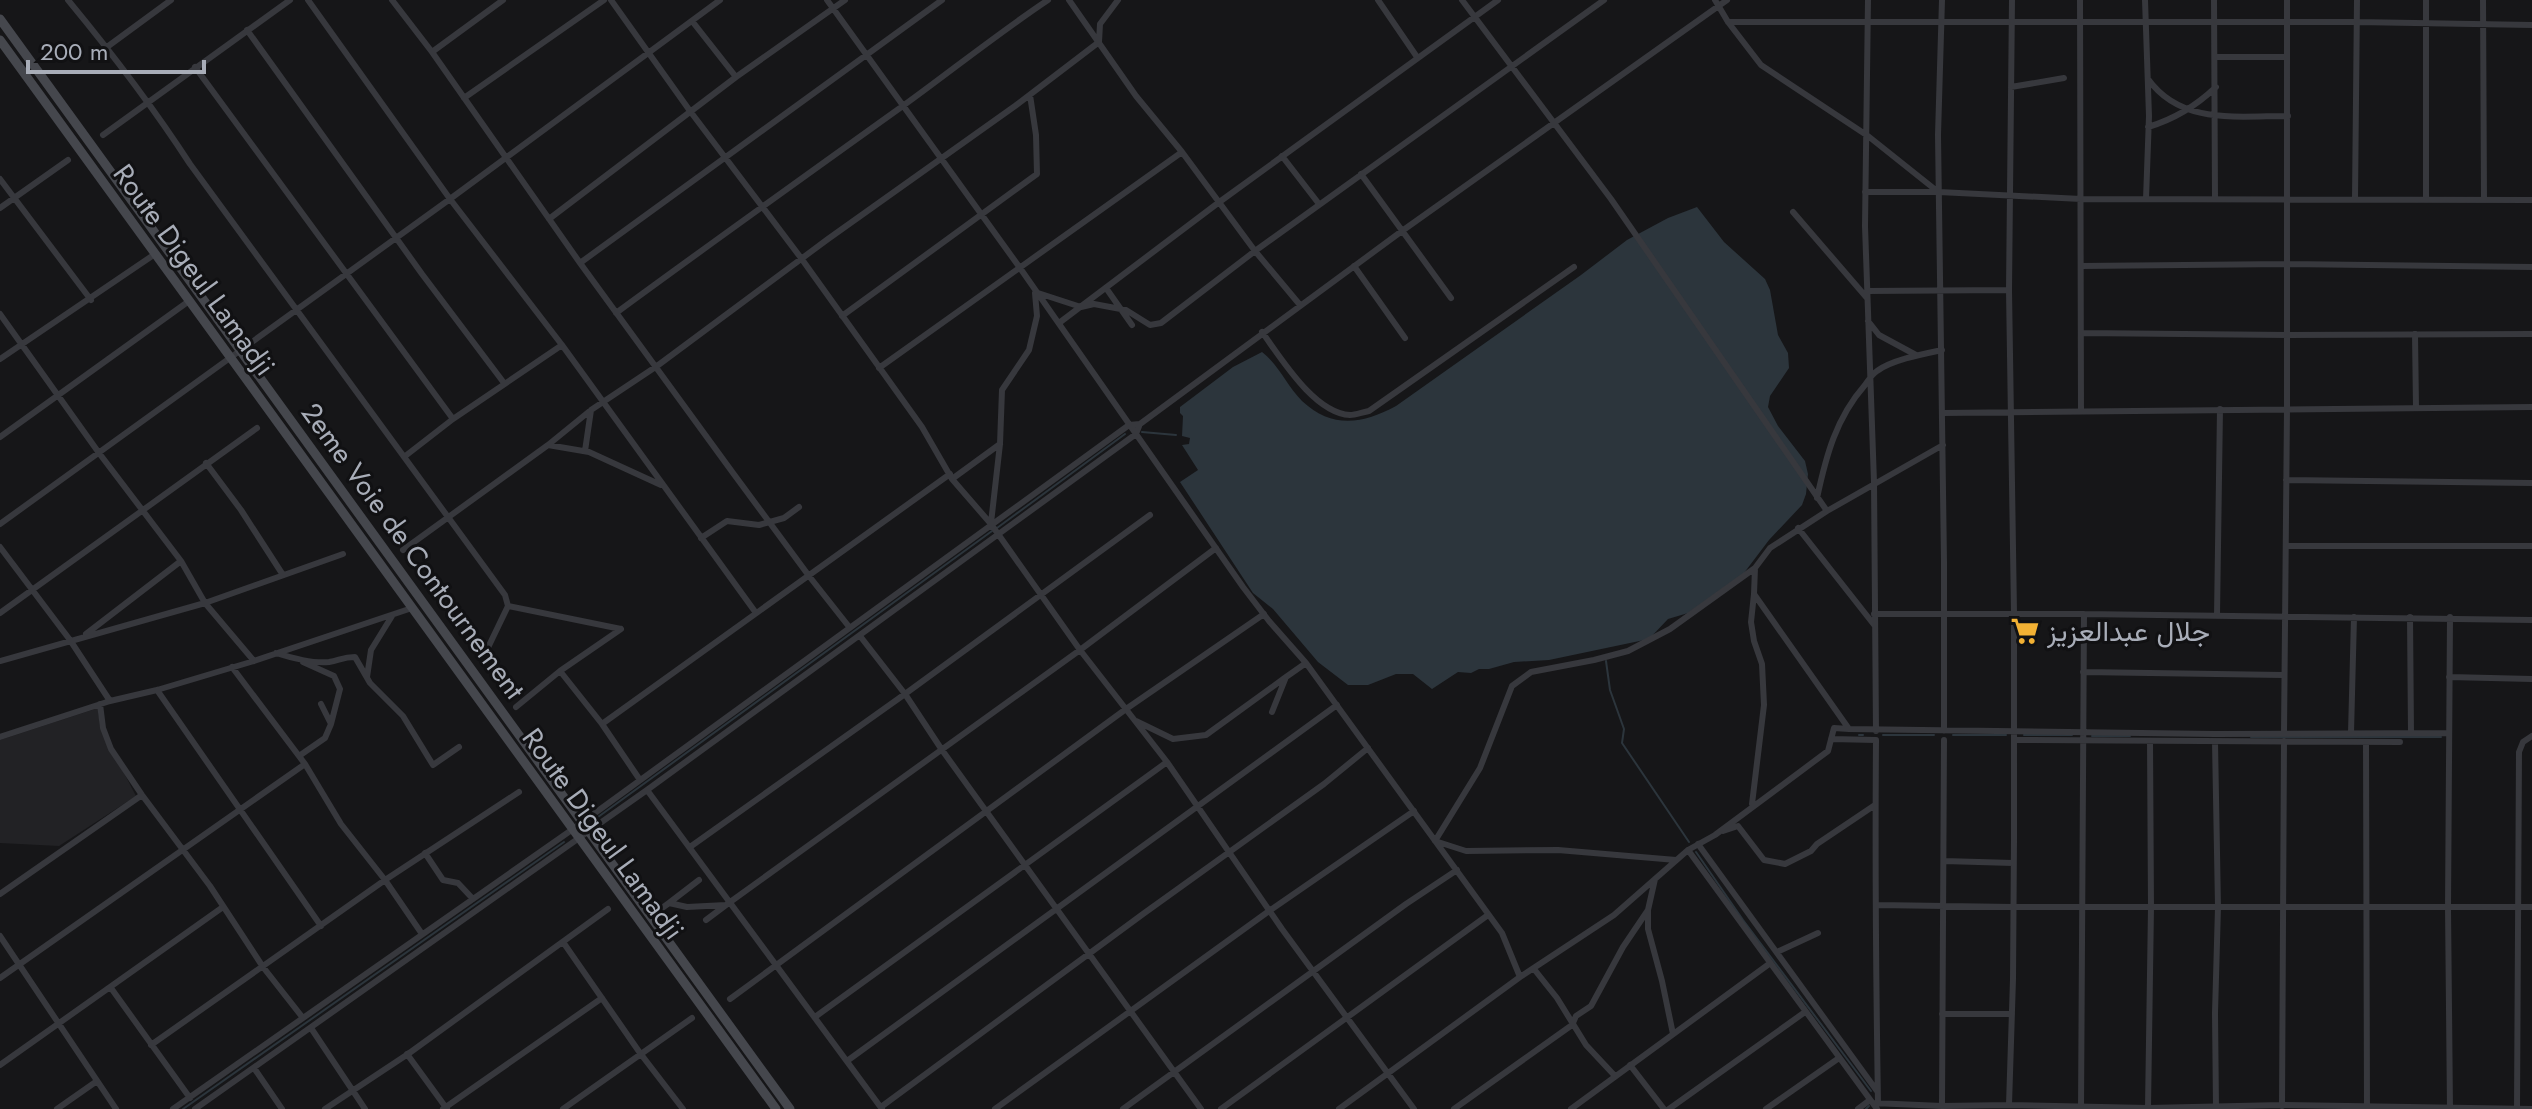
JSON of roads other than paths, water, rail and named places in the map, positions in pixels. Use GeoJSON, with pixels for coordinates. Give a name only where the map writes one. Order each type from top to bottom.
{"type":"FeatureCollection","features":[{"type":"Feature","properties":{"kind":"main road","name":"2eme Voie de Contournement"},"geometry":{"type":"LineString","coordinates":[[0,19],[790,1109]]}},
{"type":"Feature","properties":{"kind":"main road","name":"Route Digeul Lamadji"},"geometry":{"type":"LineString","coordinates":[[0,40],[776,1109]]}},
{"type":"Feature","properties":{"kind":"street"},"geometry":{"type":"LineString","coordinates":[[68,0],[168,129],[505,595],[508,606],[483,658]]}},
{"type":"Feature","properties":{"kind":"street"},"geometry":{"type":"LineString","coordinates":[[107,47],[171,0]]}},
{"type":"Feature","properties":{"kind":"street"},"geometry":{"type":"LineString","coordinates":[[103,135],[290,0]]}},
{"type":"Feature","properties":{"kind":"street"},"geometry":{"type":"LineString","coordinates":[[308,0],[450,199],[562,345],[756,613]]}},
{"type":"Feature","properties":{"kind":"street"},"geometry":{"type":"LineString","coordinates":[[403,0],[394,3],[616,313],[850,628]]}},
{"type":"Feature","properties":{"kind":"street"},"geometry":{"type":"LineString","coordinates":[[432,52],[503,0]]}},
{"type":"Feature","properties":{"kind":"street"},"geometry":{"type":"LineString","coordinates":[[464,98],[604,0]]}},
{"type":"Feature","properties":{"kind":"street"},"geometry":{"type":"LineString","coordinates":[[611,0],[922,427],[951,477],[995,530],[1080,650],[1167,762],[1269,911],[1414,1109]]}},
{"type":"Feature","properties":{"kind":"street"},"geometry":{"type":"LineString","coordinates":[[0,524],[720,0]]}},
{"type":"Feature","properties":{"kind":"street"},"geometry":{"type":"LineString","coordinates":[[827,0],[1216,548],[1264,614],[1306,663],[1504,936],[1520,977]]}},
{"type":"Feature","properties":{"kind":"street"},"geometry":{"type":"LineString","coordinates":[[549,219],[690,111],[845,0]]}},
{"type":"Feature","properties":{"kind":"street"},"geometry":{"type":"LineString","coordinates":[[580,263],[942,0]]}},
{"type":"Feature","properties":{"kind":"street"},"geometry":{"type":"LineString","coordinates":[[616,313],[903,106],[990,39],[1048,0]]}},
{"type":"Feature","properties":{"kind":"street"},"geometry":{"type":"LineString","coordinates":[[1069,0],[1136,96],[1300,305]]}},
{"type":"Feature","properties":{"kind":"street"},"geometry":{"type":"LineString","coordinates":[[403,550],[1099,42],[1100,24],[1118,0]]}},
{"type":"Feature","properties":{"kind":"street"},"geometry":{"type":"LineString","coordinates":[[1378,0],[1417,57]]}},
{"type":"Feature","properties":{"kind":"street"},"geometry":{"type":"LineString","coordinates":[[1462,0],[1611,199],[1827,511]]}},
{"type":"Feature","properties":{"kind":"street"},"geometry":{"type":"LineString","coordinates":[[1059,323],[1218,203],[1498,0]]}},
{"type":"Feature","properties":{"kind":"street"},"geometry":{"type":"LineString","coordinates":[[1036,291],[1081,307],[1094,304],[1121,309],[1150,325],[1161,323],[1319,204],[1604,0]]}},
{"type":"Feature","properties":{"kind":"street"},"geometry":{"type":"LineString","coordinates":[[195,1109],[576,834],[582,821],[850,628],[1136,434],[1140,424],[1262,332],[1717,3],[1727,0]]}},
{"type":"Feature","properties":{"kind":"street"},"geometry":{"type":"LineString","coordinates":[[1868,0],[1865,192],[1874,482],[1876,731]]}},
{"type":"Feature","properties":{"kind":"street"},"geometry":{"type":"LineString","coordinates":[[1942,0],[1939,192],[1944,731]]}},
{"type":"Feature","properties":{"kind":"street"},"geometry":{"type":"LineString","coordinates":[[2009,1105],[2014,740],[2009,290],[2012,0]]}},
{"type":"Feature","properties":{"kind":"street"},"geometry":{"type":"LineString","coordinates":[[2080,0],[2081,411]]}},
{"type":"Feature","properties":{"kind":"street"},"geometry":{"type":"LineString","coordinates":[[2145,0],[2146,199]]}},
{"type":"Feature","properties":{"kind":"street"},"geometry":{"type":"LineString","coordinates":[[2214,0],[2215,198]]}},
{"type":"Feature","properties":{"kind":"street"},"geometry":{"type":"LineString","coordinates":[[2282,1107],[2287,0]]}},
{"type":"Feature","properties":{"kind":"street"},"geometry":{"type":"LineString","coordinates":[[2355,198],[2357,0]]}},
{"type":"Feature","properties":{"kind":"street"},"geometry":{"type":"LineString","coordinates":[[2426,0],[2426,199]]}},
{"type":"Feature","properties":{"kind":"street"},"geometry":{"type":"LineString","coordinates":[[2483,0],[2484,200]]}},
{"type":"Feature","properties":{"kind":"street"},"geometry":{"type":"LineString","coordinates":[[1717,3],[1761,65],[1868,136],[1939,192]]}},
{"type":"Feature","properties":{"kind":"street"},"geometry":{"type":"LineString","coordinates":[[692,21],[736,77]]}},
{"type":"Feature","properties":{"kind":"street"},"geometry":{"type":"LineString","coordinates":[[1728,22],[2427,22],[2532,25]]}},
{"type":"Feature","properties":{"kind":"street"},"geometry":{"type":"LineString","coordinates":[[247,30],[504,383]]}},
{"type":"Feature","properties":{"kind":"street"},"geometry":{"type":"LineString","coordinates":[[2215,57],[2287,57]]}},
{"type":"Feature","properties":{"kind":"street"},"geometry":{"type":"LineString","coordinates":[[195,67],[453,419]]}},
{"type":"Feature","properties":{"kind":"street"},"geometry":{"type":"LineString","coordinates":[[2147,77],[2159,94],[2187,110],[2216,116],[2288,116]]}},
{"type":"Feature","properties":{"kind":"street"},"geometry":{"type":"LineString","coordinates":[[2011,87],[2064,78]]}},
{"type":"Feature","properties":{"kind":"street"},"geometry":{"type":"LineString","coordinates":[[2148,127],[2164,123],[2187,110],[2216,87]]}},
{"type":"Feature","properties":{"kind":"street"},"geometry":{"type":"LineString","coordinates":[[842,316],[1037,174],[1036,135],[1030,95]]}},
{"type":"Feature","properties":{"kind":"street"},"geometry":{"type":"LineString","coordinates":[[879,368],[1182,152]]}},
{"type":"Feature","properties":{"kind":"street"},"geometry":{"type":"LineString","coordinates":[[1282,156],[1319,204]]}},
{"type":"Feature","properties":{"kind":"street"},"geometry":{"type":"LineString","coordinates":[[0,208],[68,160]]}},
{"type":"Feature","properties":{"kind":"street"},"geometry":{"type":"LineString","coordinates":[[1361,174],[1451,298]]}},
{"type":"Feature","properties":{"kind":"street"},"geometry":{"type":"LineString","coordinates":[[0,179],[91,300]]}},
{"type":"Feature","properties":{"kind":"street"},"geometry":{"type":"LineString","coordinates":[[1865,192],[2081,199],[2532,200]]}},
{"type":"Feature","properties":{"kind":"street"},"geometry":{"type":"LineString","coordinates":[[1793,212],[1867,294]]}},
{"type":"Feature","properties":{"kind":"street"},"geometry":{"type":"LineString","coordinates":[[0,359],[155,254]]}},
{"type":"Feature","properties":{"kind":"street"},"geometry":{"type":"LineString","coordinates":[[2081,266],[2287,264],[2532,267]]}},
{"type":"Feature","properties":{"kind":"street"},"geometry":{"type":"LineString","coordinates":[[1354,266],[1405,338]]}},
{"type":"Feature","properties":{"kind":"street"},"geometry":{"type":"LineString","coordinates":[[1262,332],[1293,376],[1320,404],[1348,415],[1369,411],[1574,267]]}},
{"type":"Feature","properties":{"kind":"street"},"geometry":{"type":"LineString","coordinates":[[1106,288],[1132,325]]}},
{"type":"Feature","properties":{"kind":"street"},"geometry":{"type":"LineString","coordinates":[[1867,294],[2009,290]]}},
{"type":"Feature","properties":{"kind":"street"},"geometry":{"type":"LineString","coordinates":[[995,530],[1002,390],[1029,350],[1037,316],[1036,291]]}},
{"type":"Feature","properties":{"kind":"street"},"geometry":{"type":"LineString","coordinates":[[0,437],[189,301]]}},
{"type":"Feature","properties":{"kind":"street"},"geometry":{"type":"LineString","coordinates":[[0,314],[181,561],[205,603],[254,661]]}},
{"type":"Feature","properties":{"kind":"street"},"geometry":{"type":"LineString","coordinates":[[1868,321],[1879,335],[1916,355]]}},
{"type":"Feature","properties":{"kind":"street"},"geometry":{"type":"LineString","coordinates":[[2081,333],[2532,334]]}},
{"type":"Feature","properties":{"kind":"street"},"geometry":{"type":"LineString","coordinates":[[2415,334],[2416,408]]}},
{"type":"Feature","properties":{"kind":"street"},"geometry":{"type":"LineString","coordinates":[[404,457],[453,419],[562,345]]}},
{"type":"Feature","properties":{"kind":"street"},"geometry":{"type":"LineString","coordinates":[[1817,498],[1824,463],[1841,417],[1871,378],[1877,371],[1916,355],[1942,350]]}},
{"type":"Feature","properties":{"kind":"street"},"geometry":{"type":"LineString","coordinates":[[1943,413],[2532,407]]}},
{"type":"Feature","properties":{"kind":"street"},"geometry":{"type":"LineString","coordinates":[[2217,616],[2220,409]]}},
{"type":"Feature","properties":{"kind":"street"},"geometry":{"type":"LineString","coordinates":[[585,451],[591,410]]}},
{"type":"Feature","properties":{"kind":"street"},"geometry":{"type":"LineString","coordinates":[[173,1109],[473,899],[576,834],[589,831],[647,790],[860,636],[1129,425],[1140,424]]}},
{"type":"Feature","properties":{"kind":"street"},"geometry":{"type":"LineString","coordinates":[[0,613],[257,428]]}},
{"type":"Feature","properties":{"kind":"street"},"geometry":{"type":"LineString","coordinates":[[602,724],[1000,444]]}},
{"type":"Feature","properties":{"kind":"street"},"geometry":{"type":"LineString","coordinates":[[548,445],[585,451],[665,487]]}},
{"type":"Feature","properties":{"kind":"street"},"geometry":{"type":"LineString","coordinates":[[1435,841],[1480,768],[1512,686],[1531,672],[1628,651],[1670,629],[1755,568],[1770,548],[1798,528],[1943,445]]}},
{"type":"Feature","properties":{"kind":"street"},"geometry":{"type":"LineString","coordinates":[[206,463],[283,575]]}},
{"type":"Feature","properties":{"kind":"street"},"geometry":{"type":"LineString","coordinates":[[2286,480],[2532,483]]}},
{"type":"Feature","properties":{"kind":"street"},"geometry":{"type":"LineString","coordinates":[[701,538],[727,521],[759,525],[784,518],[799,507]]}},
{"type":"Feature","properties":{"kind":"street"},"geometry":{"type":"LineString","coordinates":[[690,847],[1150,515]]}},
{"type":"Feature","properties":{"kind":"street"},"geometry":{"type":"LineString","coordinates":[[1798,528],[1875,626]]}},
{"type":"Feature","properties":{"kind":"street"},"geometry":{"type":"LineString","coordinates":[[2286,546],[2532,546]]}},
{"type":"Feature","properties":{"kind":"street"},"geometry":{"type":"LineString","coordinates":[[0,547],[70,640],[110,701]]}},
{"type":"Feature","properties":{"kind":"street"},"geometry":{"type":"LineString","coordinates":[[706,920],[1216,548]]}},
{"type":"Feature","properties":{"kind":"street"},"geometry":{"type":"LineString","coordinates":[[0,661],[205,603],[343,554]]}},
{"type":"Feature","properties":{"kind":"street"},"geometry":{"type":"LineString","coordinates":[[83,636],[181,561]]}},
{"type":"Feature","properties":{"kind":"street"},"geometry":{"type":"LineString","coordinates":[[1752,806],[1764,705],[1762,664],[1751,622],[1755,568]]}},
{"type":"Feature","properties":{"kind":"street"},"geometry":{"type":"LineString","coordinates":[[1754,594],[1849,729],[1834,728]]}},
{"type":"Feature","properties":{"kind":"street"},"geometry":{"type":"LineString","coordinates":[[508,606],[621,629],[560,671],[516,707]]}},
{"type":"Feature","properties":{"kind":"street"},"geometry":{"type":"LineString","coordinates":[[0,737],[110,701],[254,661],[412,608]]}},
{"type":"Feature","properties":{"kind":"street"},"geometry":{"type":"LineString","coordinates":[[730,999],[1126,709],[1264,614]]}},
{"type":"Feature","properties":{"kind":"street"},"geometry":{"type":"LineString","coordinates":[[1874,614],[2532,620]]}},
{"type":"Feature","properties":{"kind":"street"},"geometry":{"type":"LineString","coordinates":[[2079,1108],[2084,614]]}},
{"type":"Feature","properties":{"kind":"street"},"geometry":{"type":"LineString","coordinates":[[367,677],[371,650],[392,616]]}},
{"type":"Feature","properties":{"kind":"street"},"geometry":{"type":"LineString","coordinates":[[2351,733],[2354,617]]}},
{"type":"Feature","properties":{"kind":"street"},"geometry":{"type":"LineString","coordinates":[[2410,617],[2411,733]]}},
{"type":"Feature","properties":{"kind":"street"},"geometry":{"type":"LineString","coordinates":[[2450,617],[2450,1108]]}},
{"type":"Feature","properties":{"kind":"street"},"geometry":{"type":"LineString","coordinates":[[860,636],[905,694],[1201,1109]]}},
{"type":"Feature","properties":{"kind":"street"},"geometry":{"type":"LineString","coordinates":[[276,653],[334,676],[340,689],[325,738],[299,756]]}},
{"type":"Feature","properties":{"kind":"street"},"geometry":{"type":"LineString","coordinates":[[297,659],[330,662],[342,657],[355,657],[367,677],[403,716],[433,765],[459,747]]}},
{"type":"Feature","properties":{"kind":"street"},"geometry":{"type":"LineString","coordinates":[[1134,720],[1173,739],[1206,735],[1306,663]]}},
{"type":"Feature","properties":{"kind":"street"},"geometry":{"type":"LineString","coordinates":[[232,667],[305,764],[341,824],[422,934]]}},
{"type":"Feature","properties":{"kind":"street"},"geometry":{"type":"LineString","coordinates":[[560,671],[602,724],[640,780]]}},
{"type":"Feature","properties":{"kind":"street"},"geometry":{"type":"LineString","coordinates":[[2083,672],[2283,675]]}},
{"type":"Feature","properties":{"kind":"street"},"geometry":{"type":"LineString","coordinates":[[1272,712],[1286,677]]}},
{"type":"Feature","properties":{"kind":"street"},"geometry":{"type":"LineString","coordinates":[[2449,677],[2532,679]]}},
{"type":"Feature","properties":{"kind":"street"},"geometry":{"type":"LineString","coordinates":[[157,690],[321,926]]}},
{"type":"Feature","properties":{"kind":"street"},"geometry":{"type":"LineString","coordinates":[[100,704],[103,728],[111,749],[210,886],[263,967],[303,1018]]}},
{"type":"Feature","properties":{"kind":"street"},"geometry":{"type":"LineString","coordinates":[[321,704],[331,724]]}},
{"type":"Feature","properties":{"kind":"street"},"geometry":{"type":"LineString","coordinates":[[847,1061],[1337,705]]}},
{"type":"Feature","properties":{"kind":"street"},"geometry":{"type":"LineString","coordinates":[[1834,728],[2400,742]]}},
{"type":"Feature","properties":{"kind":"street"},"geometry":{"type":"LineString","coordinates":[[1339,1109],[1520,977],[1614,915],[1688,850],[1717,833],[1828,751],[1834,728]]}},
{"type":"Feature","properties":{"kind":"street"},"geometry":{"type":"LineString","coordinates":[[2150,737],[2215,742],[2351,733],[2448,733]]}},
{"type":"Feature","properties":{"kind":"street"},"geometry":{"type":"LineString","coordinates":[[2014,740],[2083,736]]}},
{"type":"Feature","properties":{"kind":"street"},"geometry":{"type":"LineString","coordinates":[[2517,1108],[2519,752],[2523,742],[2532,736]]}},
{"type":"Feature","properties":{"kind":"street"},"geometry":{"type":"LineString","coordinates":[[2148,1108],[2150,737]]}},
{"type":"Feature","properties":{"kind":"street"},"geometry":{"type":"LineString","coordinates":[[1831,739],[1876,740],[1874,857],[1878,1092],[1875,1105]]}},
{"type":"Feature","properties":{"kind":"street"},"geometry":{"type":"LineString","coordinates":[[1942,1106],[1944,740]]}},
{"type":"Feature","properties":{"kind":"street"},"geometry":{"type":"LineString","coordinates":[[2214,1108],[2218,907],[2215,742]]}},
{"type":"Feature","properties":{"kind":"street"},"geometry":{"type":"LineString","coordinates":[[2366,742],[2367,1108]]}},
{"type":"Feature","properties":{"kind":"street"},"geometry":{"type":"LineString","coordinates":[[647,790],[881,1108],[1088,953],[1324,784],[1368,748]]}},
{"type":"Feature","properties":{"kind":"street"},"geometry":{"type":"LineString","coordinates":[[815,1017],[1167,762]]}},
{"type":"Feature","properties":{"kind":"street"},"geometry":{"type":"LineString","coordinates":[[0,978],[305,764]]}},
{"type":"Feature","properties":{"kind":"street"},"geometry":{"type":"LineString","coordinates":[[151,1045],[385,880],[519,792]]}},
{"type":"Feature","properties":{"kind":"street"},"geometry":{"type":"LineString","coordinates":[[0,894],[142,795]]}},
{"type":"Feature","properties":{"kind":"street"},"geometry":{"type":"LineString","coordinates":[[1717,833],[1738,826],[1764,860],[1785,864],[1811,851],[1875,805]]}},
{"type":"Feature","properties":{"kind":"street"},"geometry":{"type":"LineString","coordinates":[[995,1109],[1269,911],[1414,811]]}},
{"type":"Feature","properties":{"kind":"street"},"geometry":{"type":"LineString","coordinates":[[1435,841],[1466,851],[1558,850],[1676,860]]}},
{"type":"Feature","properties":{"kind":"street"},"geometry":{"type":"LineString","coordinates":[[1698,844],[1878,1092]]}},
{"type":"Feature","properties":{"kind":"street"},"geometry":{"type":"LineString","coordinates":[[1688,850],[1875,1105]]}},
{"type":"Feature","properties":{"kind":"street"},"geometry":{"type":"LineString","coordinates":[[425,853],[443,880],[458,883],[473,899]]}},
{"type":"Feature","properties":{"kind":"street"},"geometry":{"type":"LineString","coordinates":[[1944,861],[2013,863]]}},
{"type":"Feature","properties":{"kind":"street"},"geometry":{"type":"LineString","coordinates":[[1123,1109],[1457,870]]}},
{"type":"Feature","properties":{"kind":"street"},"geometry":{"type":"LineString","coordinates":[[1655,879],[1648,910],[1648,929],[1673,1034]]}},
{"type":"Feature","properties":{"kind":"street"},"geometry":{"type":"LineString","coordinates":[[658,911],[699,880]]}},
{"type":"Feature","properties":{"kind":"street"},"geometry":{"type":"LineString","coordinates":[[669,903],[687,907],[728,904]]}},
{"type":"Feature","properties":{"kind":"street"},"geometry":{"type":"LineString","coordinates":[[1877,905],[2532,907]]}},
{"type":"Feature","properties":{"kind":"street"},"geometry":{"type":"LineString","coordinates":[[0,1065],[223,907]]}},
{"type":"Feature","properties":{"kind":"street"},"geometry":{"type":"LineString","coordinates":[[325,1109],[407,1054],[608,909]]}},
{"type":"Feature","properties":{"kind":"street"},"geometry":{"type":"LineString","coordinates":[[1454,1109],[1572,1025],[1576,1016],[1591,1006],[1623,947],[1648,910]]}},
{"type":"Feature","properties":{"kind":"street"},"geometry":{"type":"LineString","coordinates":[[1221,1109],[1488,915]]}},
{"type":"Feature","properties":{"kind":"street"},"geometry":{"type":"LineString","coordinates":[[1777,952],[1818,933]]}},
{"type":"Feature","properties":{"kind":"street"},"geometry":{"type":"LineString","coordinates":[[0,936],[116,1109]]}},
{"type":"Feature","properties":{"kind":"street"},"geometry":{"type":"LineString","coordinates":[[563,942],[683,1109]]}},
{"type":"Feature","properties":{"kind":"street"},"geometry":{"type":"LineString","coordinates":[[1573,1109],[1769,964]]}},
{"type":"Feature","properties":{"kind":"street"},"geometry":{"type":"LineString","coordinates":[[1534,969],[1557,998],[1586,1045],[1615,1076]]}},
{"type":"Feature","properties":{"kind":"street"},"geometry":{"type":"LineString","coordinates":[[111,988],[190,1098]]}},
{"type":"Feature","properties":{"kind":"street"},"geometry":{"type":"LineString","coordinates":[[407,1054],[445,1108],[602,998]]}},
{"type":"Feature","properties":{"kind":"street"},"geometry":{"type":"LineString","coordinates":[[1630,1065],[1666,1109],[1805,1012]]}},
{"type":"Feature","properties":{"kind":"street"},"geometry":{"type":"LineString","coordinates":[[1942,1014],[2012,1014]]}},
{"type":"Feature","properties":{"kind":"street"},"geometry":{"type":"LineString","coordinates":[[563,1109],[692,1018]]}},
{"type":"Feature","properties":{"kind":"street"},"geometry":{"type":"LineString","coordinates":[[311,1028],[365,1109]]}},
{"type":"Feature","properties":{"kind":"street"},"geometry":{"type":"LineString","coordinates":[[1766,1109],[1839,1058]]}},
{"type":"Feature","properties":{"kind":"street"},"geometry":{"type":"LineString","coordinates":[[254,1068],[282,1109]]}},
{"type":"Feature","properties":{"kind":"street"},"geometry":{"type":"LineString","coordinates":[[57,1109],[97,1081]]}},
{"type":"Feature","properties":{"kind":"street"},"geometry":{"type":"LineString","coordinates":[[1858,1109],[1875,1105],[2009,1105],[2079,1108],[2532,1109]]}},
{"type":"Feature","properties":{"kind":"waterway"},"geometry":{"type":"LineString","coordinates":[[1142,432],[1176,435]]}},
{"type":"Feature","properties":{"kind":"waterway"},"geometry":{"type":"LineString","coordinates":[[997,528],[1125,434]]}},
{"type":"Feature","properties":{"kind":"waterway"},"geometry":{"type":"LineString","coordinates":[[598,817],[992,531]]}},
{"type":"Feature","properties":{"kind":"waterway"},"geometry":{"type":"LineString","coordinates":[[1606,661],[1610,690],[1624,729],[1622,743],[1689,842]]}},
{"type":"Feature","properties":{"kind":"waterway"},"geometry":{"type":"LineString","coordinates":[[1883,735],[1934,735]]}},
{"type":"Feature","properties":{"kind":"waterway"},"geometry":{"type":"LineString","coordinates":[[1953,735],[2006,735]]}},
{"type":"Feature","properties":{"kind":"waterway"},"geometry":{"type":"LineString","coordinates":[[2024,735],[2072,735]]}},
{"type":"Feature","properties":{"kind":"waterway"},"geometry":{"type":"LineString","coordinates":[[2092,736],[2130,736]]}},
{"type":"Feature","properties":{"kind":"waterway"},"geometry":{"type":"LineString","coordinates":[[2251,737],[2441,737]]}},
{"type":"Feature","properties":{"kind":"waterway"},"geometry":{"type":"LineString","coordinates":[[183,1109],[564,842]]}},
{"type":"Feature","properties":{"kind":"waterway"},"geometry":{"type":"LineString","coordinates":[[1696,852],[1871,1091]]}},
{"type":"Feature","properties":{"kind":"waterway"},"geometry":{"type":"LineString","coordinates":[[1866,1109],[1869,1106]]}},
{"type":"Feature","properties":{"kind":"place","name":"جلال عبدالعزيز"},"geometry":{"type":"Point","coordinates":[2025,631]}}]}
